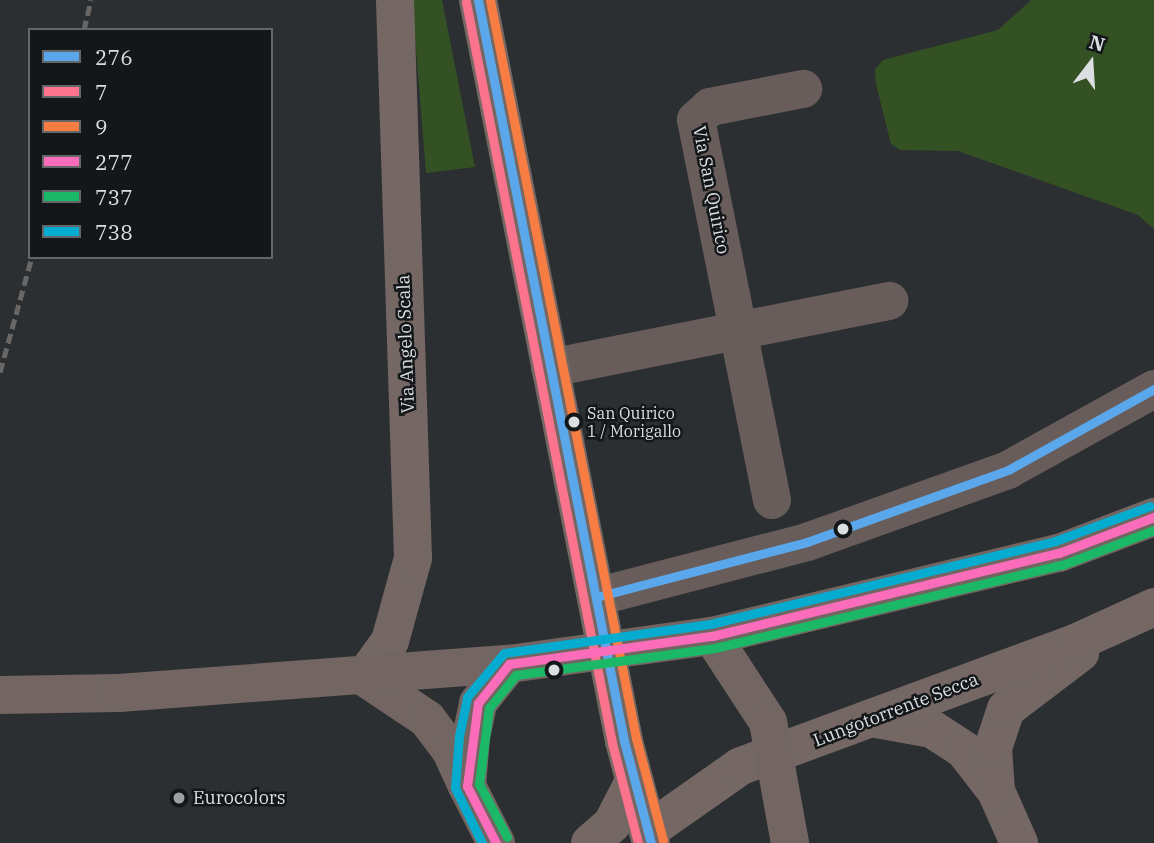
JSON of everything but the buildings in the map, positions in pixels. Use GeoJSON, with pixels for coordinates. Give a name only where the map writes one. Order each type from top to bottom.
{"type":"FeatureCollection","features":[{"type":"Feature","properties":{"kind":"main road","name":"Via Angelo Scala"},"geometry":{"type":"LineString","coordinates":[[364,677],[390,641],[413,558],[394,0]]}},
{"type":"Feature","properties":{"kind":"main road"},"geometry":{"type":"LineString","coordinates":[[478,0],[633,783],[649,837]]}},
{"type":"Feature","properties":{"kind":"main road"},"geometry":{"type":"LineString","coordinates":[[0,695],[364,677],[509,664],[712,636],[1059,554],[1154,517]]}},
{"type":"Feature","properties":{"kind":"main road"},"geometry":{"type":"LineString","coordinates":[[996,791],[993,748],[1006,709],[1140,613]]}},
{"type":"Feature","properties":{"kind":"main road","name":"Lungotorrente Secca"},"geometry":{"type":"LineString","coordinates":[[649,837],[741,766],[1140,613]]}},
{"type":"Feature","properties":{"kind":"main road"},"geometry":{"type":"LineString","coordinates":[[712,636],[768,722],[790,843]]}},
{"type":"Feature","properties":{"kind":"main road"},"geometry":{"type":"LineString","coordinates":[[467,786],[478,703],[509,664]]}},
{"type":"Feature","properties":{"kind":"main road"},"geometry":{"type":"LineString","coordinates":[[364,677],[427,719],[450,748],[496,843]]}},
{"type":"Feature","properties":{"kind":"main road"},"geometry":{"type":"LineString","coordinates":[[869,718],[932,729],[964,750],[996,791],[1018,843]]}},
{"type":"Feature","properties":{"kind":"main road"},"geometry":{"type":"LineString","coordinates":[[590,843],[612,824],[633,783]]}},
{"type":"Feature","properties":{"kind":"street","name":"Via San Quirico"},"geometry":{"type":"LineString","coordinates":[[772,500],[696,120],[710,107],[803,89]]}},
{"type":"Feature","properties":{"kind":"street"},"geometry":{"type":"LineString","coordinates":[[550,368],[889,301]]}},
{"type":"Feature","properties":{"kind":"street"},"geometry":{"type":"LineString","coordinates":[[596,597],[807,542],[1008,470],[1154,389]]}},
{"type":"Feature","properties":{"kind":"green space"},"geometry":{"type":"Polygon","coordinates":[[[412,0],[442,0],[475,167],[426,173],[412,0]]]}},
{"type":"Feature","properties":{"kind":"green space"},"geometry":{"type":"Polygon","coordinates":[[[1031,0],[1154,0],[1154,229],[1138,215],[958,151],[900,150],[891,144],[876,84],[875,69],[883,60],[998,30],[1031,0]]]}},
{"type":"Feature","properties":{"kind":"railway"},"geometry":{"type":"LineString","coordinates":[[84,28],[91,0]]}},
{"type":"Feature","properties":{"kind":"railway"},"geometry":{"type":"LineString","coordinates":[[0,372],[31,259]]}},
{"type":"Feature","properties":{"kind":"transit line","name":"276"},"geometry":{"type":"LineString","coordinates":[[478,0],[624,741],[651,843]]}},
{"type":"Feature","properties":{"kind":"transit line","name":"9"},"geometry":{"type":"LineString","coordinates":[[490,0],[636,738],[663,840]]}},
{"type":"Feature","properties":{"kind":"transit line","name":"7"},"geometry":{"type":"LineString","coordinates":[[466,2],[612,743],[638,843]]}},
{"type":"Feature","properties":{"kind":"transit line","name":"276"},"geometry":{"type":"LineString","coordinates":[[596,597],[807,542],[1008,470],[1154,389]]}},
{"type":"Feature","properties":{"kind":"transit line","name":"738"},"geometry":{"type":"LineString","coordinates":[[482,843],[455,788],[459,736],[467,697],[504,653],[710,624],[1055,541],[1150,506]]}},
{"type":"Feature","properties":{"kind":"transit line","name":"277"},"geometry":{"type":"LineString","coordinates":[[496,843],[467,786],[478,703],[509,664],[712,636],[1059,553],[1154,517]]}},
{"type":"Feature","properties":{"kind":"transit line","name":"737"},"geometry":{"type":"LineString","coordinates":[[507,837],[479,784],[489,708],[516,675],[715,648],[1062,565],[1154,530]]}},
{"type":"Feature","properties":{"kind":"place","name":"San Quirico 1 / Morigallo"},"geometry":{"type":"Point","coordinates":[574,422]}},
{"type":"Feature","properties":{"kind":"place","name":"Eurocolors"},"geometry":{"type":"Point","coordinates":[179,798]}}]}
